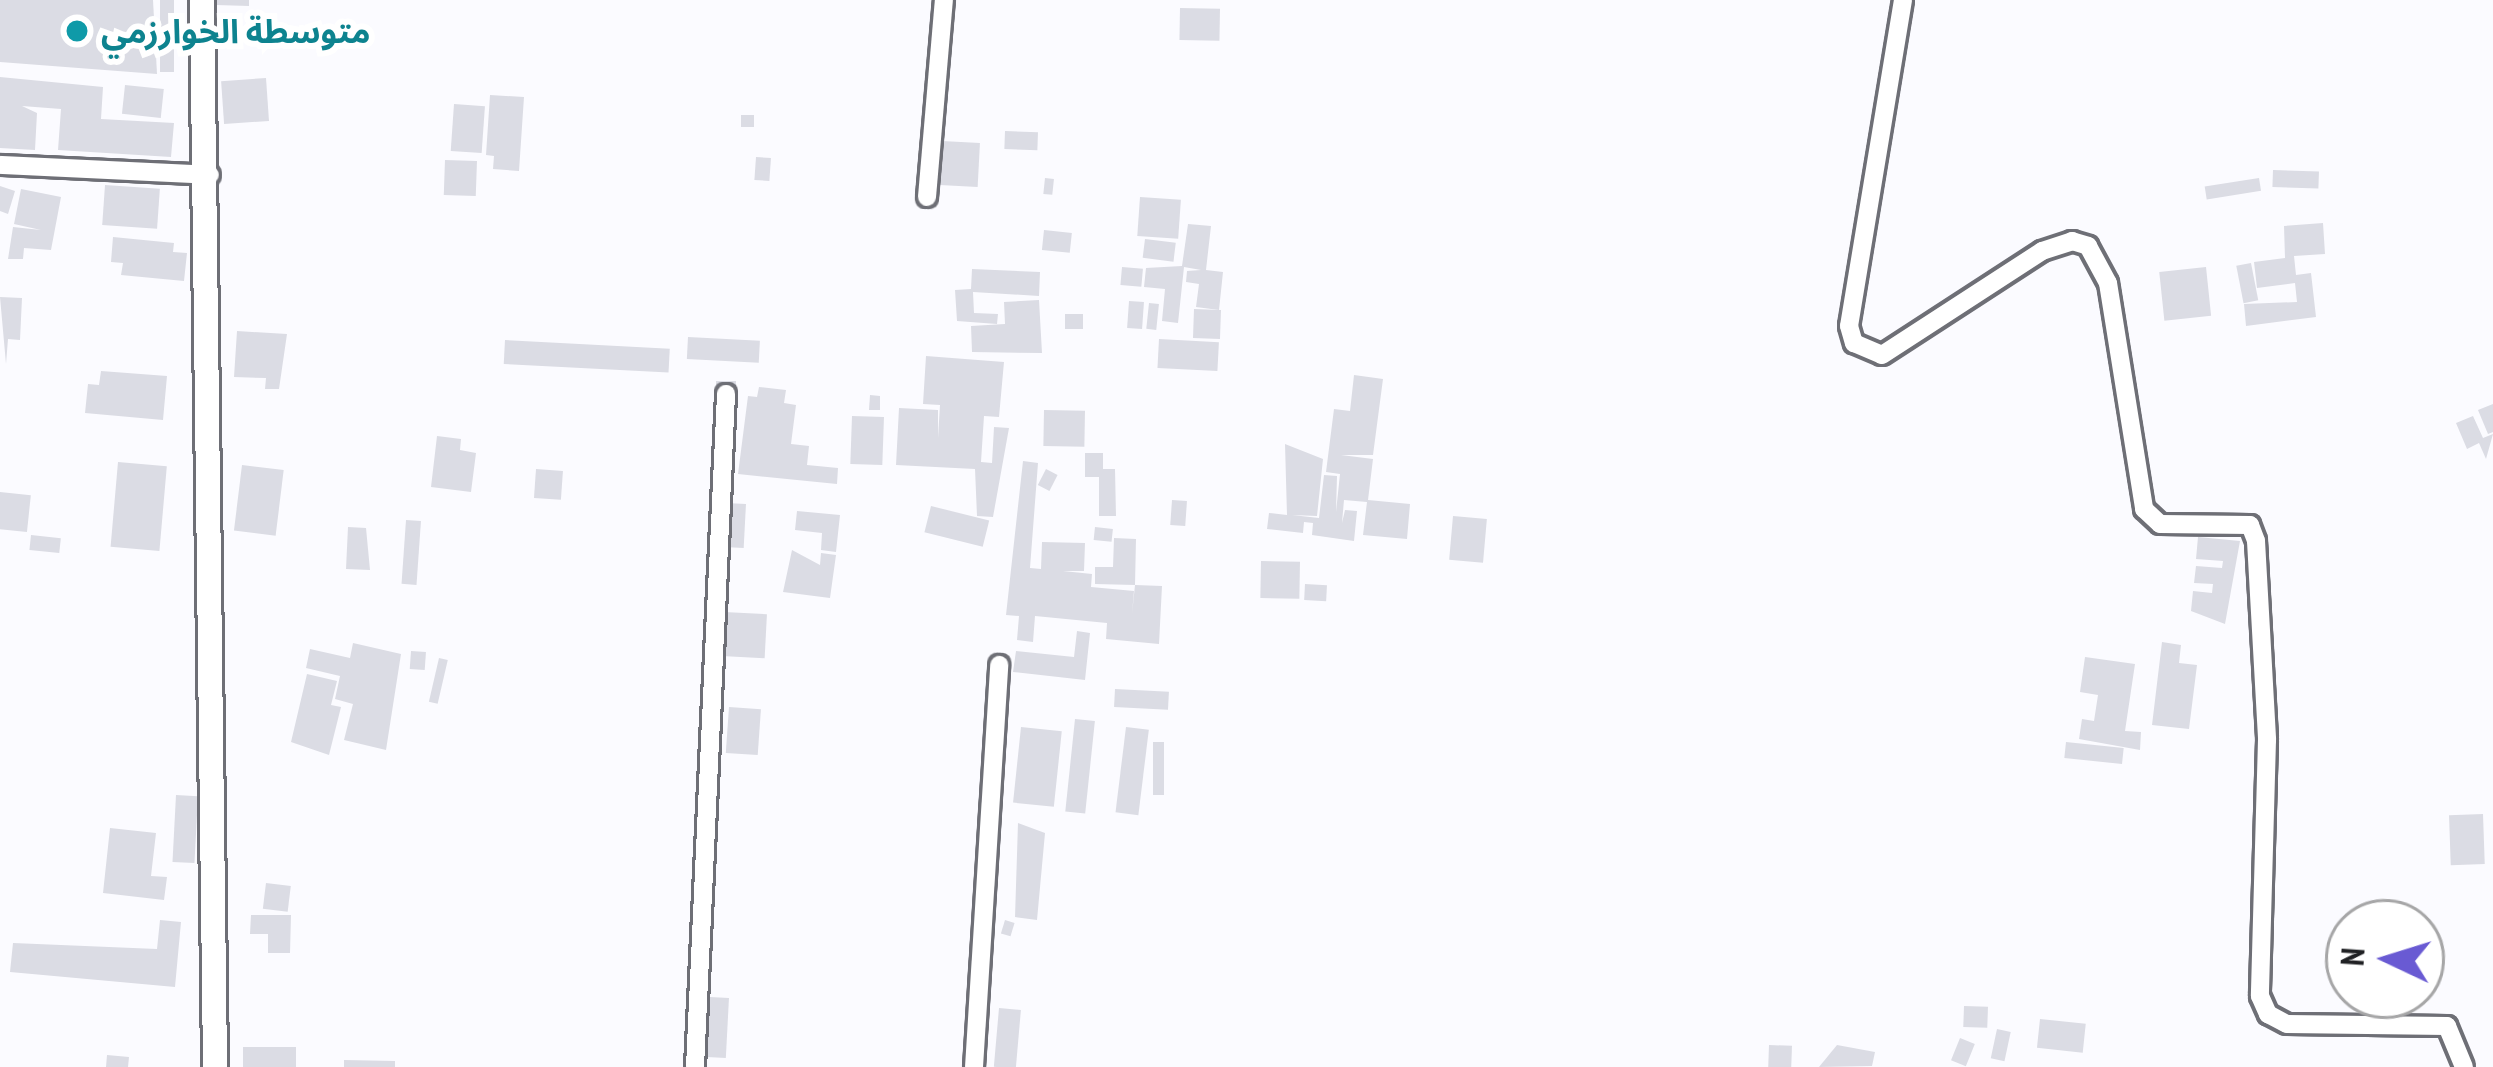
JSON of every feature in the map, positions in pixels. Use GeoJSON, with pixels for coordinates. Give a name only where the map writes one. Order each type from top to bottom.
{"type":"FeatureCollection","features":[{"type":"Feature","properties":{"kind":"main road"},"geometry":{"type":"LineString","coordinates":[[202,0],[210,175],[215,1067]]}},
{"type":"Feature","properties":{"kind":"street"},"geometry":{"type":"LineString","coordinates":[[926,197],[944,0]]}},
{"type":"Feature","properties":{"kind":"street"},"geometry":{"type":"LineString","coordinates":[[1903,0],[1849,326],[1854,343],[1882,355],[2042,251],[2072,241],[2087,246],[2108,284],[2144,509],[2160,524],[2250,525],[2256,541],[2267,762],[2260,996],[2268,1014],[2287,1024],[2446,1026],[2458,1038],[2464,1067]]}},
{"type":"Feature","properties":{"kind":"street"},"geometry":{"type":"LineString","coordinates":[[0,165],[210,175]]}},
{"type":"Feature","properties":{"kind":"street"},"geometry":{"type":"LineString","coordinates":[[694,1067],[726,394]]}},
{"type":"Feature","properties":{"kind":"street"},"geometry":{"type":"LineString","coordinates":[[974,1067],[999,664]]}},
{"type":"Feature","properties":{"kind":"building","name":"متوسطة الخوارزمي"},"geometry":{"type":"Polygon","coordinates":[[[0,0],[153,0],[157,74],[0,62],[0,0]]]}},
{"type":"Feature","properties":{"kind":"building"},"geometry":{"type":"Polygon","coordinates":[[[160,0],[174,0],[174,72],[160,72],[160,0]]]}},
{"type":"Feature","properties":{"kind":"building"},"geometry":{"type":"Polygon","coordinates":[[[216,0],[249,0],[249,6],[216,5],[216,0]]]}},
{"type":"Feature","properties":{"kind":"building"},"geometry":{"type":"Polygon","coordinates":[[[1180,8],[1220,9],[1219,41],[1179,40],[1180,8]]]}},
{"type":"Feature","properties":{"kind":"building"},"geometry":{"type":"Polygon","coordinates":[[[0,77],[103,87],[101,119],[174,123],[171,157],[58,150],[61,109],[22,106],[37,113],[35,150],[0,148],[0,77]]]}},
{"type":"Feature","properties":{"kind":"building"},"geometry":{"type":"Polygon","coordinates":[[[266,78],[269,121],[224,124],[221,81],[266,78]]]}},
{"type":"Feature","properties":{"kind":"building"},"geometry":{"type":"Polygon","coordinates":[[[125,85],[164,89],[161,118],[122,114],[125,85]]]}},
{"type":"Feature","properties":{"kind":"building"},"geometry":{"type":"Polygon","coordinates":[[[490,95],[524,97],[519,171],[493,169],[494,156],[486,155],[490,95]]]}},
{"type":"Feature","properties":{"kind":"building"},"geometry":{"type":"Polygon","coordinates":[[[454,104],[485,106],[482,153],[451,151],[454,104]]]}},
{"type":"Feature","properties":{"kind":"building"},"geometry":{"type":"Polygon","coordinates":[[[741,115],[754,115],[754,127],[741,127],[741,115]]]}},
{"type":"Feature","properties":{"kind":"building"},"geometry":{"type":"Polygon","coordinates":[[[1005,131],[1038,132],[1037,150],[1004,149],[1005,131]]]}},
{"type":"Feature","properties":{"kind":"building"},"geometry":{"type":"Polygon","coordinates":[[[942,141],[980,143],[978,187],[940,185],[942,141]]]}},
{"type":"Feature","properties":{"kind":"building"},"geometry":{"type":"Polygon","coordinates":[[[756,157],[771,158],[769,181],[754,180],[756,157]]]}},
{"type":"Feature","properties":{"kind":"building"},"geometry":{"type":"Polygon","coordinates":[[[445,160],[477,161],[476,196],[444,195],[445,160]]]}},
{"type":"Feature","properties":{"kind":"building"},"geometry":{"type":"Polygon","coordinates":[[[2273,170],[2319,172],[2318,189],[2272,187],[2273,170]]]}},
{"type":"Feature","properties":{"kind":"building"},"geometry":{"type":"Polygon","coordinates":[[[1045,178],[1054,179],[1052,195],[1043,194],[1045,178]]]}},
{"type":"Feature","properties":{"kind":"building"},"geometry":{"type":"Polygon","coordinates":[[[2259,178],[2261,191],[2207,199],[2205,187],[2259,178]]]}},
{"type":"Feature","properties":{"kind":"building"},"geometry":{"type":"Polygon","coordinates":[[[105,185],[160,189],[157,229],[102,225],[105,185]]]}},
{"type":"Feature","properties":{"kind":"building"},"geometry":{"type":"Polygon","coordinates":[[[0,186],[15,191],[8,214],[0,211],[0,186]]]}},
{"type":"Feature","properties":{"kind":"building"},"geometry":{"type":"Polygon","coordinates":[[[21,189],[61,197],[51,250],[24,248],[23,259],[8,259],[13,227],[41,230],[14,224],[21,189]]]}},
{"type":"Feature","properties":{"kind":"building"},"geometry":{"type":"Polygon","coordinates":[[[1140,197],[1181,200],[1178,239],[1137,236],[1140,197]]]}},
{"type":"Feature","properties":{"kind":"building"},"geometry":{"type":"Polygon","coordinates":[[[2323,223],[2325,254],[2294,256],[2296,275],[2311,273],[2316,317],[2246,326],[2244,304],[2297,302],[2295,283],[2257,288],[2254,262],[2285,258],[2284,226],[2323,223]]]}},
{"type":"Feature","properties":{"kind":"building"},"geometry":{"type":"Polygon","coordinates":[[[1188,224],[1211,226],[1206,270],[1223,272],[1219,310],[1196,307],[1199,284],[1186,282],[1187,271],[1201,270],[1184,267],[1178,323],[1162,321],[1165,289],[1144,287],[1146,268],[1182,266],[1188,224]]]}},
{"type":"Feature","properties":{"kind":"building"},"geometry":{"type":"Polygon","coordinates":[[[1044,230],[1072,233],[1070,253],[1042,250],[1044,230]]]}},
{"type":"Feature","properties":{"kind":"building"},"geometry":{"type":"Polygon","coordinates":[[[113,237],[174,243],[173,252],[187,253],[184,281],[121,275],[123,263],[111,262],[113,237]]]}},
{"type":"Feature","properties":{"kind":"building"},"geometry":{"type":"Polygon","coordinates":[[[1145,239],[1176,243],[1173,262],[1143,258],[1145,239]]]}},
{"type":"Feature","properties":{"kind":"building"},"geometry":{"type":"Polygon","coordinates":[[[2251,263],[2258,300],[2244,303],[2236,266],[2251,263]]]}},
{"type":"Feature","properties":{"kind":"building"},"geometry":{"type":"Polygon","coordinates":[[[1122,267],[1143,269],[1141,287],[1120,285],[1122,267]]]}},
{"type":"Feature","properties":{"kind":"building"},"geometry":{"type":"Polygon","coordinates":[[[2206,267],[2211,316],[2164,321],[2159,272],[2206,267]]]}},
{"type":"Feature","properties":{"kind":"building"},"geometry":{"type":"Polygon","coordinates":[[[972,269],[1040,272],[1039,296],[973,292],[974,313],[998,314],[997,324],[957,321],[955,290],[971,289],[972,269]]]}},
{"type":"Feature","properties":{"kind":"building"},"geometry":{"type":"Polygon","coordinates":[[[0,297],[22,298],[20,340],[8,339],[6,364],[0,297]]]}},
{"type":"Feature","properties":{"kind":"building"},"geometry":{"type":"Polygon","coordinates":[[[1039,300],[1042,353],[972,352],[971,326],[1005,324],[1004,302],[1039,300]]]}},
{"type":"Feature","properties":{"kind":"building"},"geometry":{"type":"Polygon","coordinates":[[[1129,301],[1144,302],[1142,329],[1127,328],[1129,301]]]}},
{"type":"Feature","properties":{"kind":"building"},"geometry":{"type":"Polygon","coordinates":[[[1149,303],[1159,304],[1156,330],[1146,329],[1149,303]]]}},
{"type":"Feature","properties":{"kind":"building"},"geometry":{"type":"Polygon","coordinates":[[[1194,309],[1221,310],[1220,339],[1193,338],[1194,309]]]}},
{"type":"Feature","properties":{"kind":"building"},"geometry":{"type":"Polygon","coordinates":[[[1065,314],[1083,314],[1083,329],[1065,329],[1065,314]]]}},
{"type":"Feature","properties":{"kind":"building"},"geometry":{"type":"Polygon","coordinates":[[[237,331],[287,334],[279,389],[265,389],[266,378],[234,377],[237,331]]]}},
{"type":"Feature","properties":{"kind":"building"},"geometry":{"type":"Polygon","coordinates":[[[688,337],[760,341],[759,363],[687,359],[688,337]]]}},
{"type":"Feature","properties":{"kind":"building"},"geometry":{"type":"Polygon","coordinates":[[[1159,339],[1219,342],[1217,371],[1157,368],[1159,339]]]}},
{"type":"Feature","properties":{"kind":"building"},"geometry":{"type":"Polygon","coordinates":[[[505,340],[670,349],[669,373],[504,364],[505,340]]]}},
{"type":"Feature","properties":{"kind":"building"},"geometry":{"type":"Polygon","coordinates":[[[926,356],[1004,362],[999,417],[984,416],[981,462],[992,463],[994,427],[1009,428],[993,517],[977,516],[975,469],[896,465],[899,408],[938,410],[938,438],[940,405],[923,404],[926,356]]]}},
{"type":"Feature","properties":{"kind":"building"},"geometry":{"type":"Polygon","coordinates":[[[101,371],[167,376],[163,420],[85,413],[88,384],[99,385],[101,371]]]}},
{"type":"Feature","properties":{"kind":"building"},"geometry":{"type":"Polygon","coordinates":[[[1354,375],[1383,379],[1373,455],[1341,455],[1373,459],[1368,500],[1410,504],[1407,539],[1363,535],[1367,502],[1344,500],[1342,523],[1345,510],[1357,511],[1354,541],[1312,535],[1313,523],[1304,522],[1303,533],[1267,529],[1269,513],[1287,515],[1285,444],[1323,459],[1317,516],[1292,515],[1319,518],[1324,475],[1337,476],[1336,512],[1340,474],[1326,472],[1334,409],[1350,411],[1354,375]]]}},
{"type":"Feature","properties":{"kind":"building"},"geometry":{"type":"Polygon","coordinates":[[[716,381],[736,381],[736,397],[716,397],[716,381]]]}},
{"type":"Feature","properties":{"kind":"building"},"geometry":{"type":"Polygon","coordinates":[[[759,387],[786,390],[784,403],[796,405],[791,444],[809,446],[807,465],[838,468],[837,484],[738,474],[748,396],[757,397],[759,387]]]}},
{"type":"Feature","properties":{"kind":"building"},"geometry":{"type":"Polygon","coordinates":[[[870,395],[880,396],[880,410],[869,410],[870,395]]]}},
{"type":"Feature","properties":{"kind":"building"},"geometry":{"type":"Polygon","coordinates":[[[2493,404],[2493,432],[2488,434],[2478,410],[2493,404]]]}},
{"type":"Feature","properties":{"kind":"building"},"geometry":{"type":"Polygon","coordinates":[[[1044,410],[1085,411],[1084,447],[1043,446],[1044,410]]]}},
{"type":"Feature","properties":{"kind":"building"},"geometry":{"type":"Polygon","coordinates":[[[852,416],[884,417],[882,465],[850,464],[852,416]]]}},
{"type":"Feature","properties":{"kind":"building"},"geometry":{"type":"Polygon","coordinates":[[[2473,416],[2483,438],[2493,434],[2486,459],[2479,443],[2467,449],[2456,423],[2473,416]]]}},
{"type":"Feature","properties":{"kind":"building"},"geometry":{"type":"Polygon","coordinates":[[[437,436],[461,439],[460,450],[476,453],[471,492],[431,487],[437,436]]]}},
{"type":"Feature","properties":{"kind":"building"},"geometry":{"type":"Polygon","coordinates":[[[1085,453],[1103,453],[1103,469],[1115,469],[1116,516],[1099,516],[1099,477],[1085,477],[1085,453]]]}},
{"type":"Feature","properties":{"kind":"building"},"geometry":{"type":"Polygon","coordinates":[[[1023,461],[1038,463],[1030,568],[1041,569],[1042,542],[1085,543],[1084,571],[1063,571],[1092,574],[1091,587],[1134,591],[1132,614],[1135,585],[1162,586],[1159,644],[1106,639],[1107,623],[1035,616],[1033,642],[1017,640],[1019,616],[1006,615],[1023,461]]]}},
{"type":"Feature","properties":{"kind":"building"},"geometry":{"type":"Polygon","coordinates":[[[118,462],[167,466],[159,551],[111,547],[118,462]]]}},
{"type":"Feature","properties":{"kind":"building"},"geometry":{"type":"Polygon","coordinates":[[[242,465],[284,470],[276,536],[234,531],[242,465]]]}},
{"type":"Feature","properties":{"kind":"building"},"geometry":{"type":"Polygon","coordinates":[[[536,469],[563,471],[561,500],[534,498],[536,469]]]}},
{"type":"Feature","properties":{"kind":"building"},"geometry":{"type":"Polygon","coordinates":[[[1046,469],[1058,475],[1049,491],[1038,485],[1046,469]]]}},
{"type":"Feature","properties":{"kind":"building"},"geometry":{"type":"Polygon","coordinates":[[[0,492],[31,495],[27,532],[0,529],[0,492]]]}},
{"type":"Feature","properties":{"kind":"building"},"geometry":{"type":"Polygon","coordinates":[[[1172,500],[1187,501],[1185,526],[1170,525],[1172,500]]]}},
{"type":"Feature","properties":{"kind":"building"},"geometry":{"type":"Polygon","coordinates":[[[726,503],[746,504],[744,548],[724,547],[726,503]]]}},
{"type":"Feature","properties":{"kind":"building"},"geometry":{"type":"Polygon","coordinates":[[[931,506],[989,521],[983,547],[924,532],[931,506]]]}},
{"type":"Feature","properties":{"kind":"building"},"geometry":{"type":"Polygon","coordinates":[[[797,511],[840,515],[836,552],[821,550],[822,533],[795,530],[797,511]]]}},
{"type":"Feature","properties":{"kind":"building"},"geometry":{"type":"Polygon","coordinates":[[[1453,516],[1487,519],[1483,563],[1449,560],[1453,516]]]}},
{"type":"Feature","properties":{"kind":"building"},"geometry":{"type":"Polygon","coordinates":[[[406,520],[421,521],[416,585],[402,584],[406,520]]]}},
{"type":"Feature","properties":{"kind":"building"},"geometry":{"type":"Polygon","coordinates":[[[348,527],[366,528],[370,570],[346,569],[348,527]]]}},
{"type":"Feature","properties":{"kind":"building"},"geometry":{"type":"Polygon","coordinates":[[[1095,527],[1113,529],[1112,542],[1094,540],[1095,527]]]}},
{"type":"Feature","properties":{"kind":"building"},"geometry":{"type":"Polygon","coordinates":[[[31,535],[61,538],[59,553],[29,550],[31,535]]]}},
{"type":"Feature","properties":{"kind":"building"},"geometry":{"type":"Polygon","coordinates":[[[2198,537],[2240,541],[2225,624],[2191,611],[2193,591],[2212,593],[2213,584],[2194,583],[2196,566],[2222,568],[2223,561],[2196,559],[2198,537]]]}},
{"type":"Feature","properties":{"kind":"building"},"geometry":{"type":"Polygon","coordinates":[[[1114,538],[1136,539],[1135,585],[1095,584],[1095,567],[1113,567],[1114,538]]]}},
{"type":"Feature","properties":{"kind":"building"},"geometry":{"type":"Polygon","coordinates":[[[792,550],[820,565],[821,553],[836,555],[830,598],[783,592],[792,550]]]}},
{"type":"Feature","properties":{"kind":"building"},"geometry":{"type":"Polygon","coordinates":[[[1261,561],[1300,562],[1299,599],[1260,598],[1261,561]]]}},
{"type":"Feature","properties":{"kind":"building"},"geometry":{"type":"Polygon","coordinates":[[[1305,584],[1327,585],[1326,601],[1304,600],[1305,584]]]}},
{"type":"Feature","properties":{"kind":"building"},"geometry":{"type":"Polygon","coordinates":[[[724,612],[767,614],[765,658],[722,656],[724,612]]]}},
{"type":"Feature","properties":{"kind":"building"},"geometry":{"type":"Polygon","coordinates":[[[1077,631],[1090,633],[1085,680],[1013,672],[1016,651],[1074,657],[1077,631]]]}},
{"type":"Feature","properties":{"kind":"building"},"geometry":{"type":"Polygon","coordinates":[[[2162,642],[2181,645],[2179,663],[2197,665],[2189,729],[2152,725],[2162,642]]]}},
{"type":"Feature","properties":{"kind":"building"},"geometry":{"type":"Polygon","coordinates":[[[353,643],[401,654],[386,750],[344,740],[353,704],[335,699],[340,676],[306,668],[310,649],[350,658],[353,643]]]}},
{"type":"Feature","properties":{"kind":"building"},"geometry":{"type":"Polygon","coordinates":[[[411,651],[426,652],[425,670],[410,669],[411,651]]]}},
{"type":"Feature","properties":{"kind":"building"},"geometry":{"type":"Polygon","coordinates":[[[2085,657],[2135,664],[2125,731],[2141,732],[2140,750],[2079,739],[2082,719],[2094,721],[2098,695],[2080,692],[2085,657]]]}},
{"type":"Feature","properties":{"kind":"building"},"geometry":{"type":"Polygon","coordinates":[[[439,658],[448,660],[438,704],[429,702],[439,658]]]}},
{"type":"Feature","properties":{"kind":"building"},"geometry":{"type":"Polygon","coordinates":[[[307,674],[337,681],[331,705],[341,707],[329,755],[291,742],[307,674]]]}},
{"type":"Feature","properties":{"kind":"building"},"geometry":{"type":"Polygon","coordinates":[[[1115,689],[1169,692],[1168,710],[1114,707],[1115,689]]]}},
{"type":"Feature","properties":{"kind":"building"},"geometry":{"type":"Polygon","coordinates":[[[729,707],[761,709],[758,755],[726,753],[729,707]]]}},
{"type":"Feature","properties":{"kind":"building"},"geometry":{"type":"Polygon","coordinates":[[[1075,719],[1095,721],[1085,814],[1065,811],[1075,719]]]}},
{"type":"Feature","properties":{"kind":"building"},"geometry":{"type":"Polygon","coordinates":[[[1021,727],[1062,731],[1054,807],[1013,803],[1021,727]]]}},
{"type":"Feature","properties":{"kind":"building"},"geometry":{"type":"Polygon","coordinates":[[[1126,727],[1149,730],[1138,815],[1116,812],[1126,727]]]}},
{"type":"Feature","properties":{"kind":"building"},"geometry":{"type":"Polygon","coordinates":[[[1153,742],[1164,742],[1164,795],[1153,795],[1153,742]]]}},
{"type":"Feature","properties":{"kind":"building"},"geometry":{"type":"Polygon","coordinates":[[[2066,742],[2124,748],[2122,764],[2064,758],[2066,742]]]}},
{"type":"Feature","properties":{"kind":"building"},"geometry":{"type":"Polygon","coordinates":[[[176,795],[198,796],[194,863],[172,862],[176,795]]]}},
{"type":"Feature","properties":{"kind":"building"},"geometry":{"type":"Polygon","coordinates":[[[2483,814],[2485,864],[2451,865],[2449,815],[2483,814]]]}},
{"type":"Feature","properties":{"kind":"building"},"geometry":{"type":"Polygon","coordinates":[[[1018,823],[1045,833],[1037,920],[1015,917],[1018,823]]]}},
{"type":"Feature","properties":{"kind":"building"},"geometry":{"type":"Polygon","coordinates":[[[110,828],[156,833],[151,876],[167,877],[164,900],[103,893],[110,828]]]}},
{"type":"Feature","properties":{"kind":"building"},"geometry":{"type":"Polygon","coordinates":[[[266,883],[291,886],[288,912],[263,909],[266,883]]]}},
{"type":"Feature","properties":{"kind":"building"},"geometry":{"type":"Polygon","coordinates":[[[251,915],[291,915],[290,953],[268,953],[268,934],[250,934],[251,915]]]}},
{"type":"Feature","properties":{"kind":"building"},"geometry":{"type":"Polygon","coordinates":[[[160,920],[181,922],[175,987],[10,972],[13,943],[157,949],[160,920]]]}},
{"type":"Feature","properties":{"kind":"building"},"geometry":{"type":"Polygon","coordinates":[[[1005,920],[1015,923],[1010,936],[1001,933],[1005,920]]]}},
{"type":"Feature","properties":{"kind":"building"},"geometry":{"type":"Polygon","coordinates":[[[710,997],[729,998],[726,1058],[707,1057],[710,997]]]}},
{"type":"Feature","properties":{"kind":"building"},"geometry":{"type":"Polygon","coordinates":[[[1964,1006],[1988,1007],[1987,1028],[1963,1027],[1964,1006]]]}},
{"type":"Feature","properties":{"kind":"building"},"geometry":{"type":"Polygon","coordinates":[[[999,1008],[1021,1010],[1016,1067],[994,1067],[999,1008]]]}},
{"type":"Feature","properties":{"kind":"building"},"geometry":{"type":"Polygon","coordinates":[[[2040,1019],[2086,1024],[2083,1053],[2037,1048],[2040,1019]]]}},
{"type":"Feature","properties":{"kind":"building"},"geometry":{"type":"Polygon","coordinates":[[[1997,1029],[2011,1032],[2004,1061],[1991,1058],[1997,1029]]]}},
{"type":"Feature","properties":{"kind":"building"},"geometry":{"type":"Polygon","coordinates":[[[1960,1038],[1975,1044],[1966,1066],[1951,1060],[1960,1038]]]}},
{"type":"Feature","properties":{"kind":"building"},"geometry":{"type":"Polygon","coordinates":[[[1769,1045],[1792,1046],[1791,1067],[1768,1067],[1769,1045]]]}},
{"type":"Feature","properties":{"kind":"building"},"geometry":{"type":"Polygon","coordinates":[[[1837,1045],[1875,1052],[1872,1066],[1819,1067],[1837,1045]]]}},
{"type":"Feature","properties":{"kind":"building"},"geometry":{"type":"Polygon","coordinates":[[[243,1047],[296,1047],[296,1067],[243,1067],[243,1047]]]}},
{"type":"Feature","properties":{"kind":"building"},"geometry":{"type":"Polygon","coordinates":[[[107,1055],[129,1057],[128,1067],[106,1067],[107,1055]]]}},
{"type":"Feature","properties":{"kind":"building"},"geometry":{"type":"Polygon","coordinates":[[[344,1060],[395,1061],[395,1067],[344,1067],[344,1060]]]}},
{"type":"Feature","properties":{"kind":"place","name":"متوسطة الخوارزمي"},"geometry":{"type":"Point","coordinates":[77,31]}}]}
